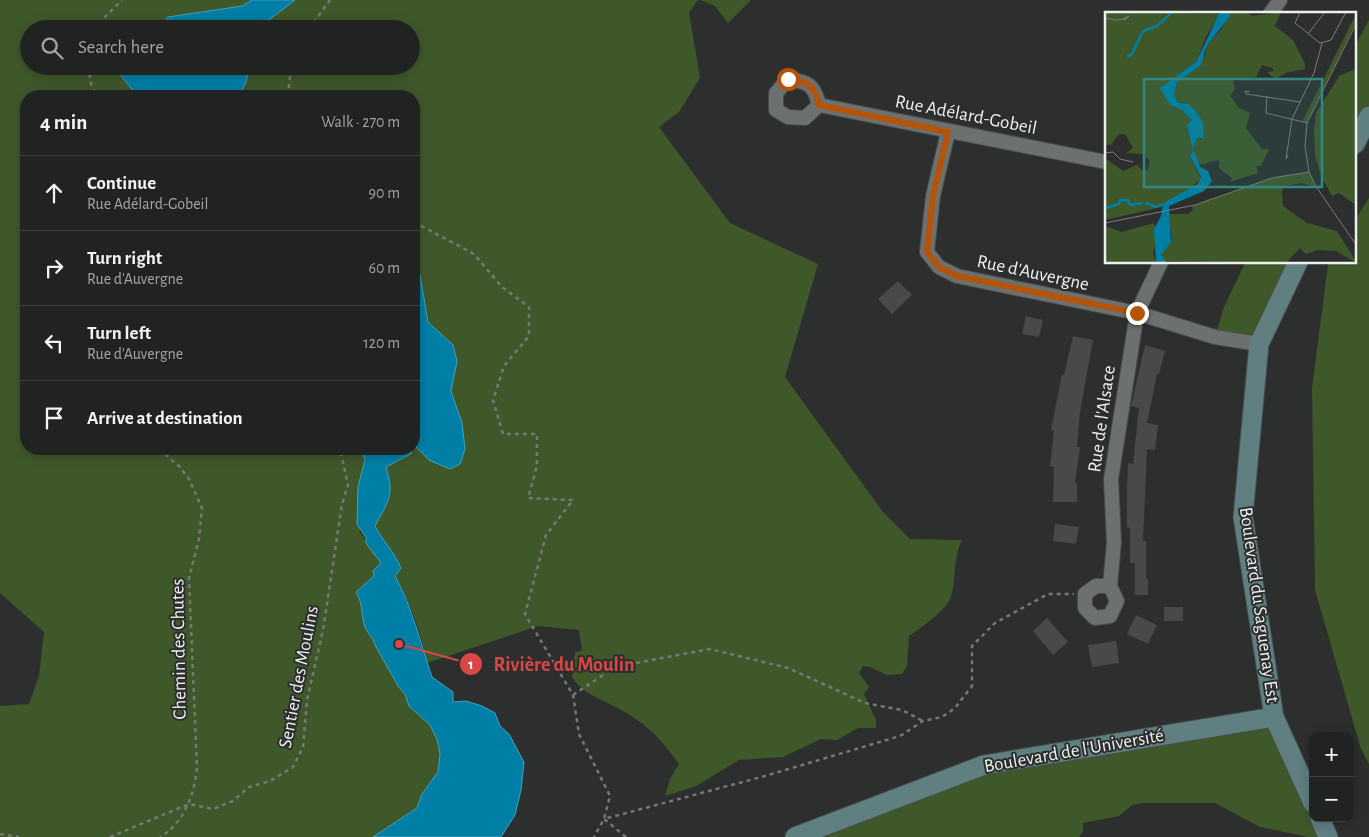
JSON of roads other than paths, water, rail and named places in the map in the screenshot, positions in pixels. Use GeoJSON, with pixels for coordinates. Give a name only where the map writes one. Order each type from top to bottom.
{"type":"FeatureCollection","features":[{"type":"Feature","properties":{"kind":"main road"},"geometry":{"type":"LineString","coordinates":[[1356,142],[1369,116]]}},
{"type":"Feature","properties":{"kind":"main road","name":"Boulevard du Saguenay Est"},"geometry":{"type":"LineString","coordinates":[[1297,264],[1259,344],[1243,517],[1274,717],[1309,794]]}},
{"type":"Feature","properties":{"kind":"main road","name":"Boulevard de l'Université"},"geometry":{"type":"LineString","coordinates":[[794,837],[984,765],[1274,717]]}},
{"type":"Feature","properties":{"kind":"main road"},"geometry":{"type":"LineString","coordinates":[[1322,822],[1328,837]]}},
{"type":"Feature","properties":{"kind":"street"},"geometry":{"type":"LineString","coordinates":[[1271,12],[1280,0]]}},
{"type":"Feature","properties":{"kind":"street","name":"Rue Adélard-Gobeil"},"geometry":{"type":"LineString","coordinates":[[819,105],[1105,162]]}},
{"type":"Feature","properties":{"kind":"street","name":"Rue d'Auvergne"},"geometry":{"type":"LineString","coordinates":[[948,132],[933,196],[927,252],[939,267],[957,276],[1137,313],[1215,337],[1259,344]]}},
{"type":"Feature","properties":{"kind":"street","name":"Rue de l'Alsace"},"geometry":{"type":"LineString","coordinates":[[1110,586],[1096,586],[1085,594],[1085,608],[1095,618],[1110,616],[1117,601],[1110,586],[1114,542],[1111,480],[1137,313],[1160,264]]}},
{"type":"Feature","properties":{"kind":"water"},"geometry":{"type":"Polygon","coordinates":[[[252,0],[295,0],[269,20],[166,20],[168,17],[242,6],[252,0]]]}},
{"type":"Feature","properties":{"kind":"water"},"geometry":{"type":"Polygon","coordinates":[[[121,75],[247,75],[242,90],[132,90],[121,75]]]}},
{"type":"Feature","properties":{"kind":"water"},"geometry":{"type":"Polygon","coordinates":[[[420,275],[428,322],[453,345],[457,361],[451,391],[462,423],[465,449],[460,464],[450,469],[429,460],[420,451],[420,275]]]}},
{"type":"Feature","properties":{"kind":"water"},"geometry":{"type":"Polygon","coordinates":[[[363,455],[409,455],[386,467],[390,485],[389,498],[375,526],[401,568],[395,576],[411,613],[432,677],[453,692],[453,702],[466,701],[495,713],[500,726],[509,734],[524,762],[521,790],[515,815],[501,837],[373,837],[417,808],[422,794],[438,772],[440,754],[437,739],[430,725],[409,706],[405,694],[398,686],[366,629],[360,600],[356,592],[374,576],[373,571],[381,563],[366,543],[366,538],[357,524],[358,487],[365,460],[363,455]]]}},
{"type":"Feature","properties":{"kind":"place","name":"Rivière du Moulin"},"geometry":{"type":"Point","coordinates":[399,644]}}]}
